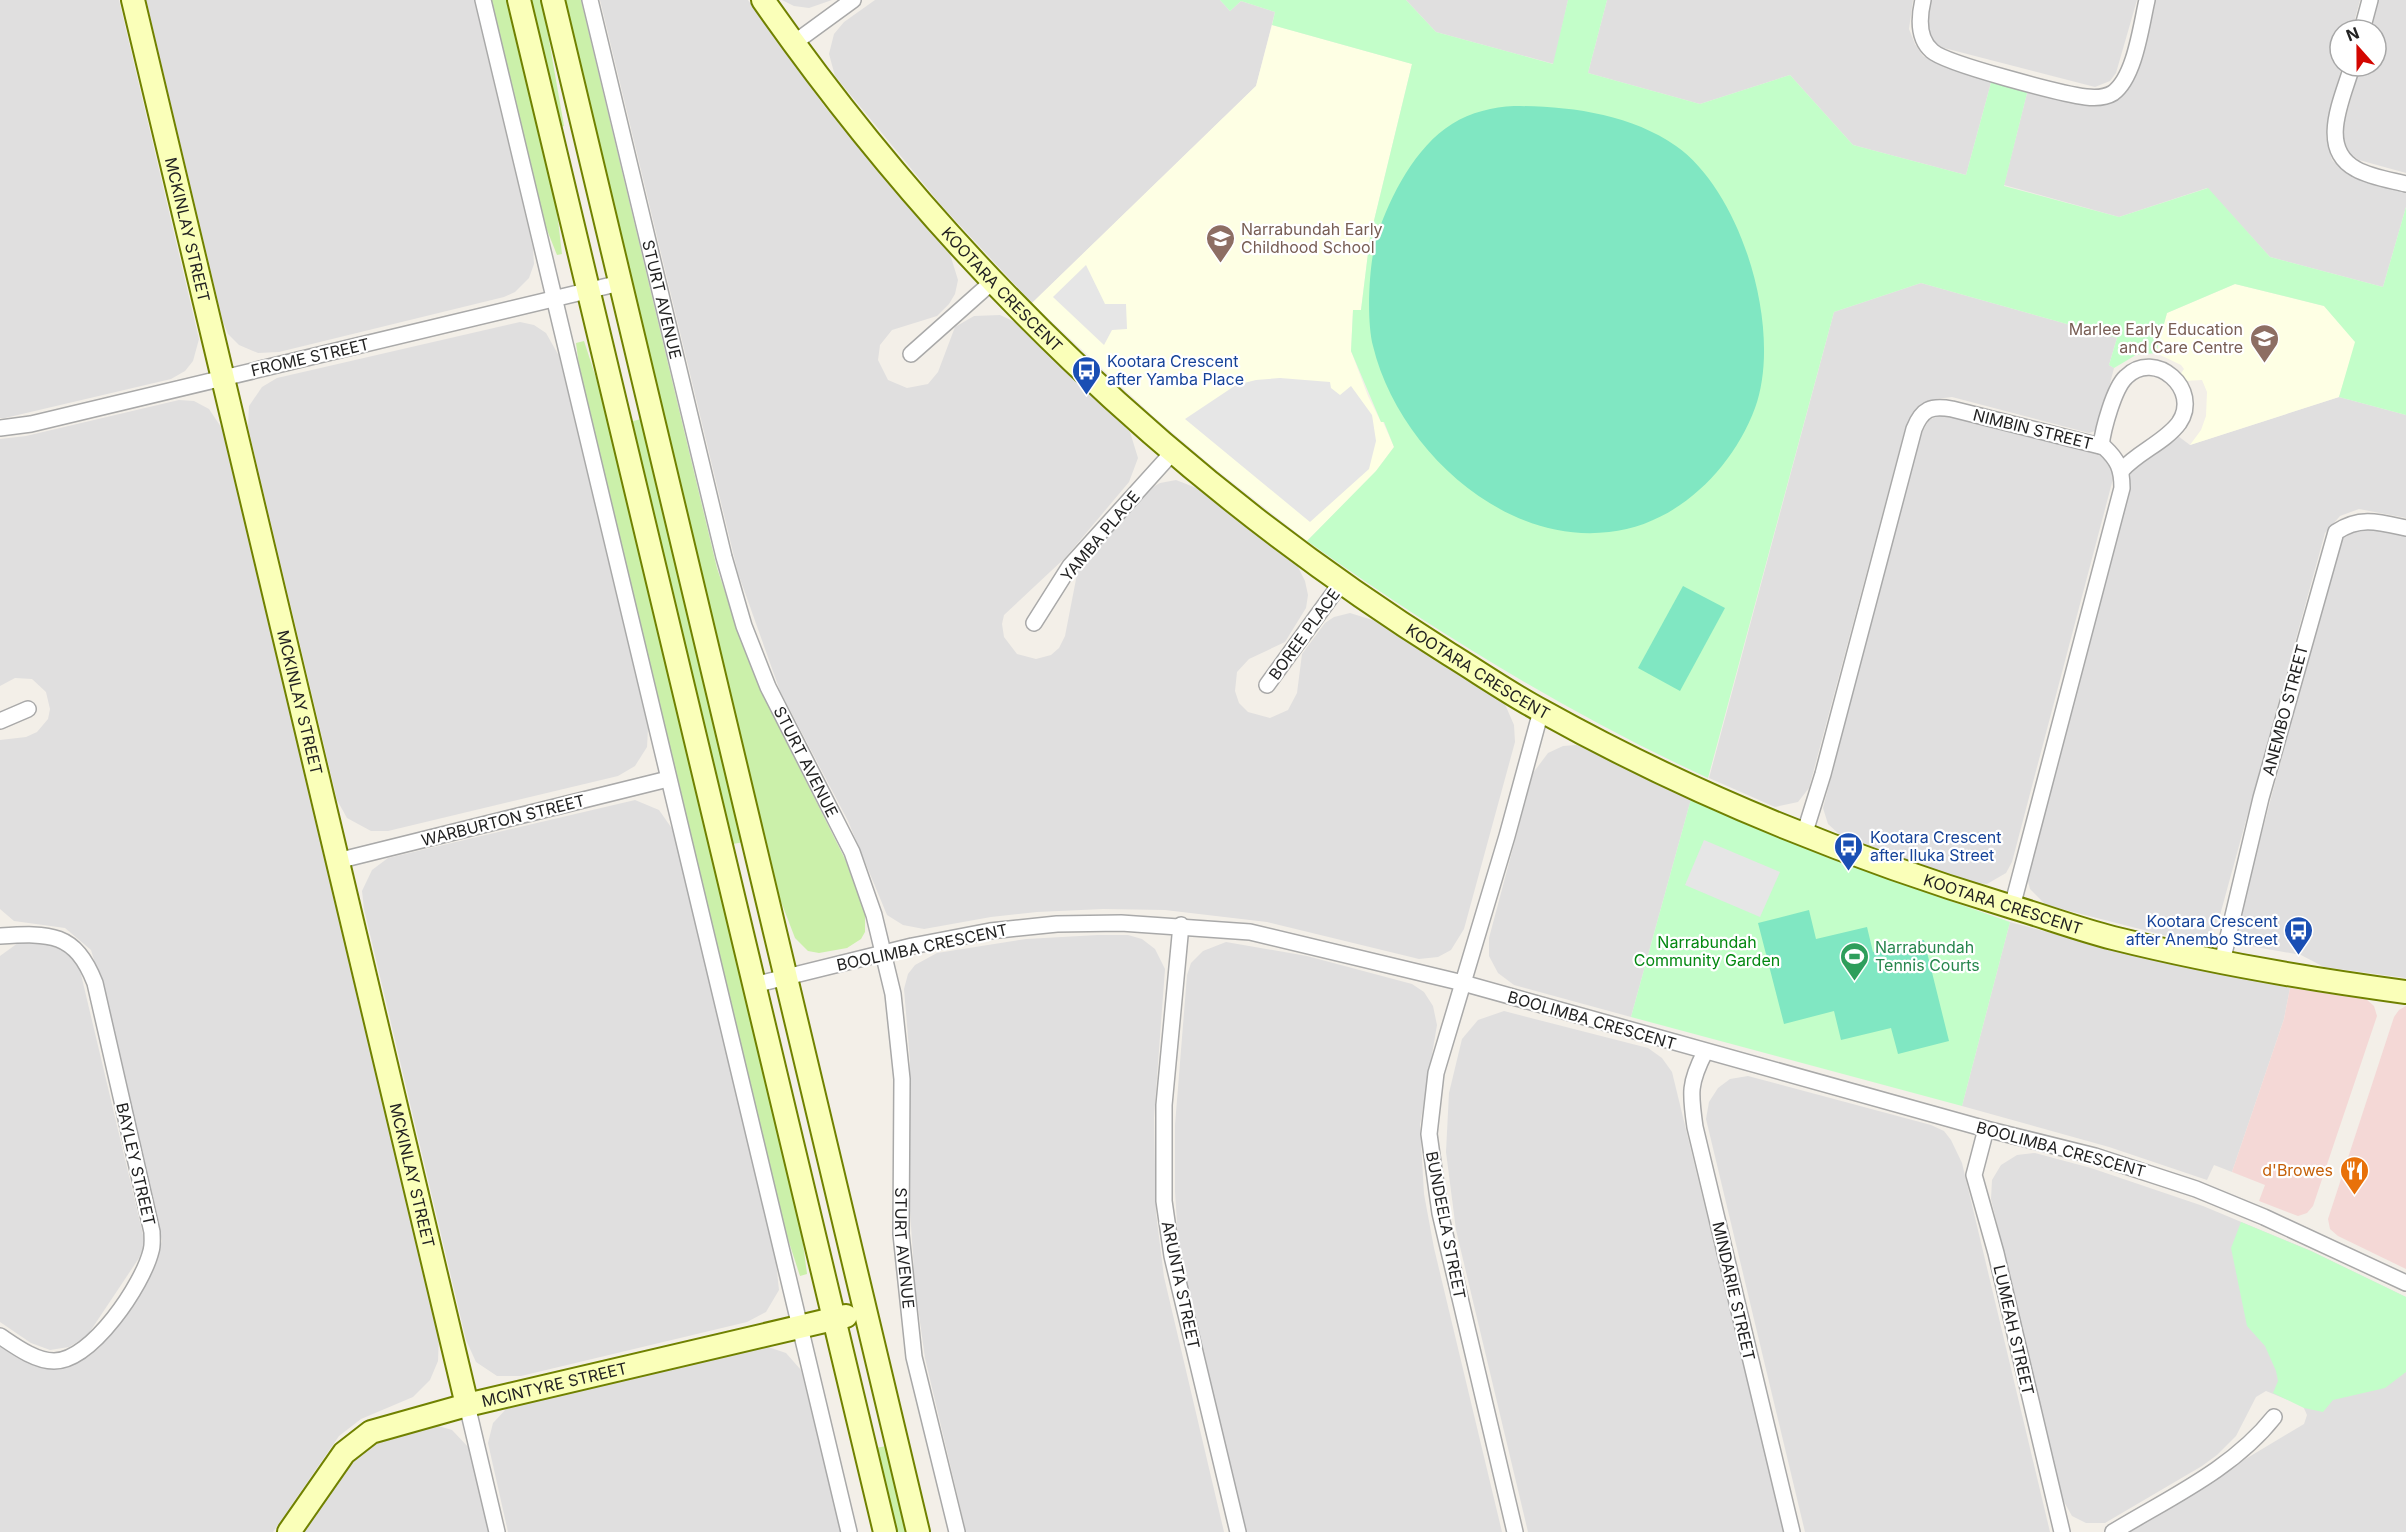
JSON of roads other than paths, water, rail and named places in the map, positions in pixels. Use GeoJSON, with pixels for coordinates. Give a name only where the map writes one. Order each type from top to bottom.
{"type":"FeatureCollection","features":[{"type":"Feature","properties":{"kind":"street","name":"MCKINLAY STREET"},"geometry":{"type":"LineString","coordinates":[[133,0],[467,1405]]}},
{"type":"Feature","properties":{"kind":"street"},"geometry":{"type":"LineString","coordinates":[[483,0],[849,1532]]}},
{"type":"Feature","properties":{"kind":"street"},"geometry":{"type":"LineString","coordinates":[[519,0],[885,1532]]}},
{"type":"Feature","properties":{"kind":"street"},"geometry":{"type":"LineString","coordinates":[[553,0],[918,1532]]}},
{"type":"Feature","properties":{"kind":"street","name":"STURT AVENUE"},"geometry":{"type":"LineString","coordinates":[[590,0],[721,546],[744,626],[773,697],[852,852],[874,915],[892,994],[902,1079],[901,1234],[914,1357],[957,1532]]}},
{"type":"Feature","properties":{"kind":"street","name":"KOOTARA CRESCENT"},"geometry":{"type":"LineString","coordinates":[[763,0],[794,43],[933,217],[992,282],[1059,349],[1172,453],[1341,583],[1541,711],[1713,797],[1804,835],[1923,880],[2110,938],[2222,962],[2406,992]]}},
{"type":"Feature","properties":{"kind":"street"},"geometry":{"type":"LineString","coordinates":[[794,43],[853,0]]}},
{"type":"Feature","properties":{"kind":"street"},"geometry":{"type":"LineString","coordinates":[[1923,0],[1919,16],[1920,29],[1932,51],[1947,59],[2074,94],[2100,98],[2111,94],[2121,86],[2128,73],[2147,0]]}},
{"type":"Feature","properties":{"kind":"street"},"geometry":{"type":"LineString","coordinates":[[2365,18],[2370,0]]}},
{"type":"Feature","properties":{"kind":"street"},"geometry":{"type":"LineString","coordinates":[[2349,78],[2334,139],[2339,152],[2347,164],[2358,171],[2406,184]]}},
{"type":"Feature","properties":{"kind":"street","name":"FROME STREET"},"geometry":{"type":"LineString","coordinates":[[0,428],[31,424],[620,282]]}},
{"type":"Feature","properties":{"kind":"street"},"geometry":{"type":"LineString","coordinates":[[911,354],[992,282]]}},
{"type":"Feature","properties":{"kind":"street"},"geometry":{"type":"LineString","coordinates":[[2012,907],[2122,488],[2122,470],[2133,457],[2179,423],[2184,412],[2185,397],[2176,378],[2154,368],[2137,370],[2127,376],[2118,388],[2101,446]]}},
{"type":"Feature","properties":{"kind":"street","name":"NIMBIN STREET"},"geometry":{"type":"LineString","coordinates":[[1804,835],[1823,774],[1914,429],[1921,414],[1935,406],[1952,408],[2101,446],[2113,455],[2122,470]]}},
{"type":"Feature","properties":{"kind":"street","name":"YAMBA PLACE"},"geometry":{"type":"LineString","coordinates":[[1034,623],[1070,566],[1172,453]]}},
{"type":"Feature","properties":{"kind":"street","name":"ANEMBO STREET"},"geometry":{"type":"LineString","coordinates":[[2222,962],[2261,798],[2336,532],[2350,523],[2366,520],[2406,528]]}},
{"type":"Feature","properties":{"kind":"street","name":"BOREE PLACE"},"geometry":{"type":"LineString","coordinates":[[1267,685],[1341,583]]}},
{"type":"Feature","properties":{"kind":"street"},"geometry":{"type":"LineString","coordinates":[[0,721],[27,709]]}},
{"type":"Feature","properties":{"kind":"street","name":"BUNDEELA STREET"},"geometry":{"type":"LineString","coordinates":[[1515,1532],[1440,1213],[1429,1134],[1436,1073],[1508,836],[1541,711]]}},
{"type":"Feature","properties":{"kind":"street","name":"WARBURTON STREET"},"geometry":{"type":"LineString","coordinates":[[337,861],[668,779]]}},
{"type":"Feature","properties":{"kind":"street","name":"BOOLIMBA CRESCENT"},"geometry":{"type":"LineString","coordinates":[[754,985],[990,930],[1057,924],[1181,925],[1250,932],[1463,983],[1986,1129],[2095,1156],[2196,1189],[2264,1217],[2406,1283]]}},
{"type":"Feature","properties":{"kind":"street","name":"ARUNTA STREET"},"geometry":{"type":"LineString","coordinates":[[1181,925],[1164,1105],[1164,1201],[1172,1256],[1238,1532]]}},
{"type":"Feature","properties":{"kind":"street","name":"BAYLEY STREET"},"geometry":{"type":"LineString","coordinates":[[0,936],[56,937],[85,959],[94,983],[152,1232],[152,1250],[138,1280],[108,1326],[95,1342],[79,1355],[66,1360],[44,1360],[17,1348],[0,1336]]}},
{"type":"Feature","properties":{"kind":"street","name":"MINDARIE STREET"},"geometry":{"type":"LineString","coordinates":[[1706,1052],[1696,1069],[1690,1094],[1695,1127],[1792,1532]]}},
{"type":"Feature","properties":{"kind":"street","name":"LUMEAH STREET"},"geometry":{"type":"LineString","coordinates":[[1986,1129],[1974,1175],[1996,1253],[2062,1532]]}},
{"type":"Feature","properties":{"kind":"street","name":"MCINTYRE STREET"},"geometry":{"type":"LineString","coordinates":[[290,1532],[344,1453],[364,1437],[386,1426],[865,1311]]}},
{"type":"Feature","properties":{"kind":"street"},"geometry":{"type":"LineString","coordinates":[[467,1405],[497,1532]]}},
{"type":"Feature","properties":{"kind":"street"},"geometry":{"type":"LineString","coordinates":[[2113,1532],[2228,1462],[2259,1436],[2274,1417]]}},
{"type":"Feature","properties":{"kind":"place","name":"Narrabundah Early Childhood School"},"geometry":{"type":"Point","coordinates":[1220,264]}},
{"type":"Feature","properties":{"kind":"place","name":"Marlee Early Education and Care Centre"},"geometry":{"type":"Point","coordinates":[2264,364]}},
{"type":"Feature","properties":{"kind":"place","name":"Kootara Crescent after Yamba Place"},"geometry":{"type":"Point","coordinates":[1086,396]}},
{"type":"Feature","properties":{"kind":"place","name":"Kootara Crescent after Iluka Street"},"geometry":{"type":"Point","coordinates":[1849,872]}},
{"type":"Feature","properties":{"kind":"place","name":"Kootara Crescent after Anembo Street"},"geometry":{"type":"Point","coordinates":[2299,956]}},
{"type":"Feature","properties":{"kind":"place","name":"Narrabundah Tennis Courts"},"geometry":{"type":"Point","coordinates":[1854,982]}},
{"type":"Feature","properties":{"kind":"place","name":"d'Browes"},"geometry":{"type":"Point","coordinates":[2354,1196]}},
{"type":"Feature","properties":{"kind":"park label","name":"Narrabundah Community Garden"},"geometry":{"type":"Point","coordinates":[1707,951]}}]}
